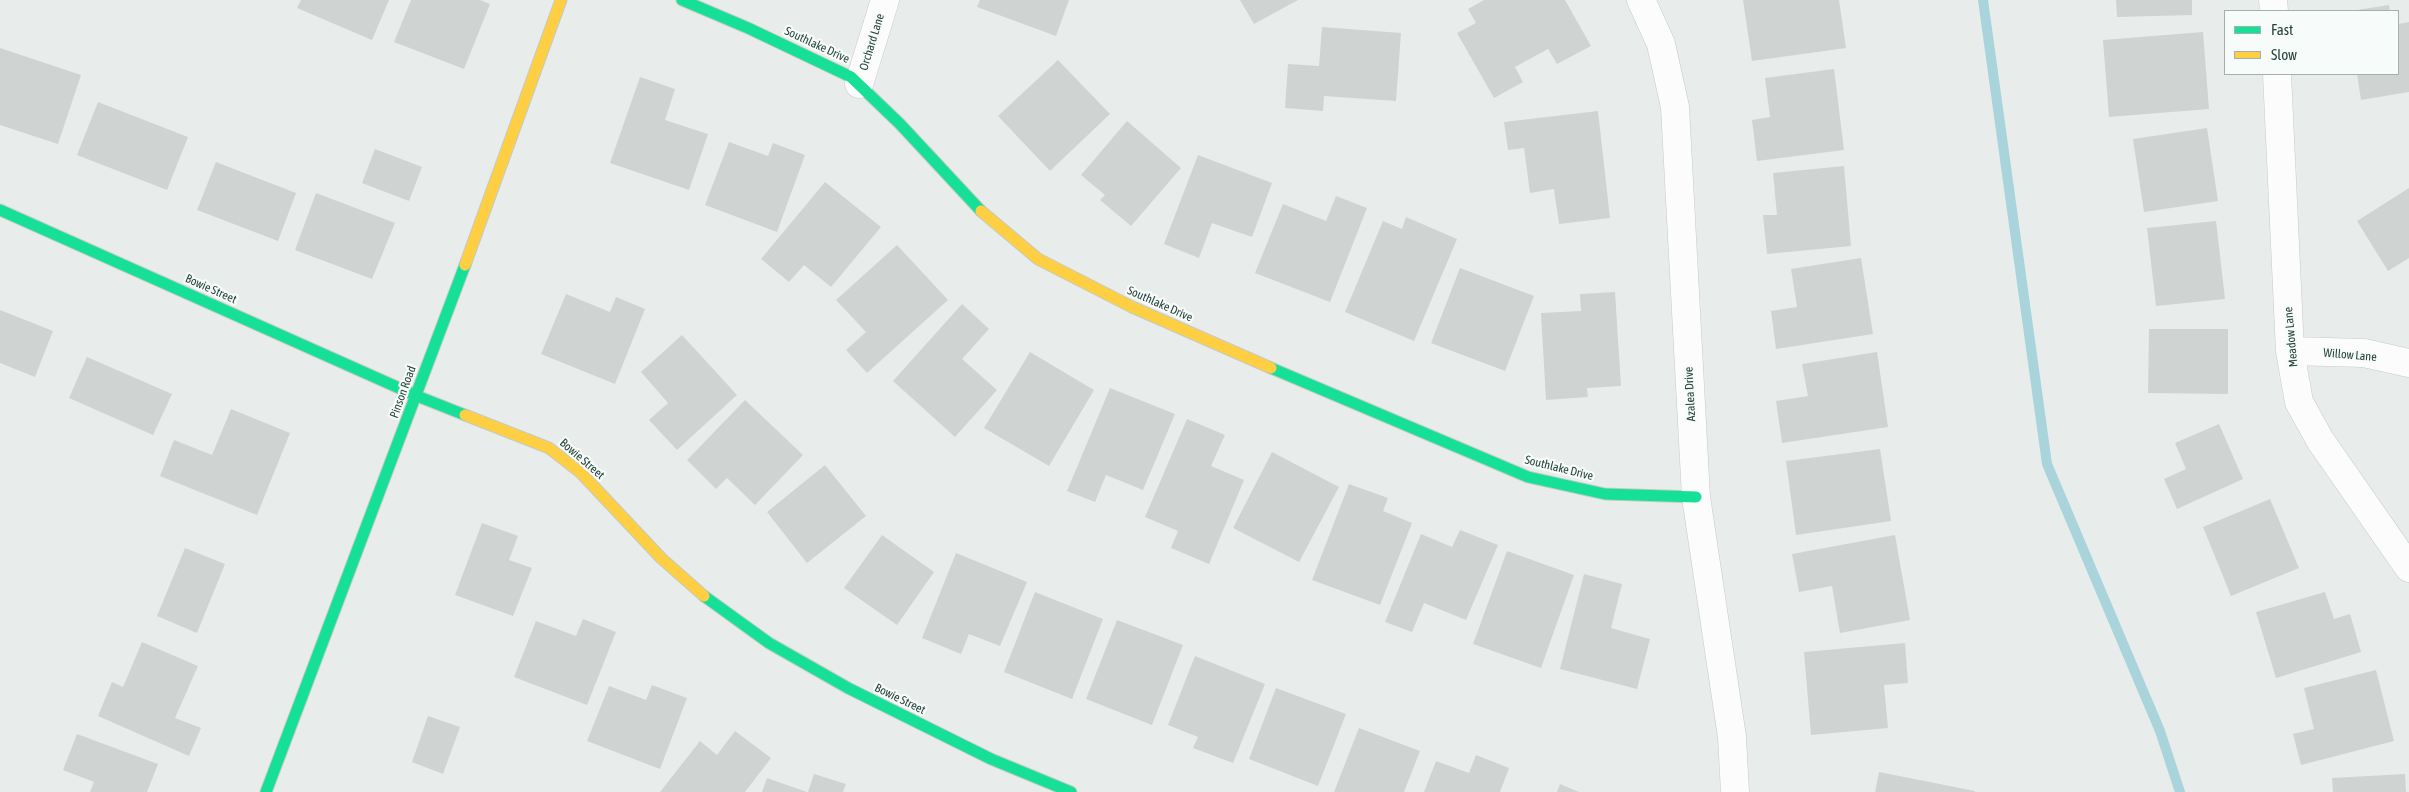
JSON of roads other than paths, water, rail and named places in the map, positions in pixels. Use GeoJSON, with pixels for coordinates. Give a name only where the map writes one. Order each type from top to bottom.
{"type":"FeatureCollection","features":[{"type":"Feature","properties":{"kind":"street","name":"Pinson Road"},"geometry":{"type":"LineString","coordinates":[[266,792],[417,396],[561,0]]}},
{"type":"Feature","properties":{"kind":"street","name":"Southlake Drive"},"geometry":{"type":"LineString","coordinates":[[682,0],[748,28],[843,73],[859,84],[900,124],[979,210],[1038,259],[1132,307],[1406,427],[1528,477],[1605,494],[1696,497]]}},
{"type":"Feature","properties":{"kind":"street","name":"Orchard Lane"},"geometry":{"type":"LineString","coordinates":[[859,84],[885,0]]}},
{"type":"Feature","properties":{"kind":"street","name":"Azalea Drive"},"geometry":{"type":"LineString","coordinates":[[1640,0],[1660,44],[1675,107],[1696,497],[1732,737],[1735,792]]}},
{"type":"Feature","properties":{"kind":"street","name":"Meadow Lane"},"geometry":{"type":"LineString","coordinates":[[2277,75],[2290,351],[2299,402],[2320,440],[2409,568]]}},
{"type":"Feature","properties":{"kind":"street","name":"Bowie Street"},"geometry":{"type":"LineString","coordinates":[[0,210],[417,396],[550,448],[582,474],[662,558],[701,594],[769,643],[848,688],[991,759],[1071,792]]}},
{"type":"Feature","properties":{"kind":"street","name":"Willow Lane"},"geometry":{"type":"LineString","coordinates":[[2290,351],[2364,354],[2409,363]]}},
{"type":"Feature","properties":{"kind":"waterway"},"geometry":{"type":"LineString","coordinates":[[1983,0],[2047,464],[2160,731],[2180,792]]}}]}
